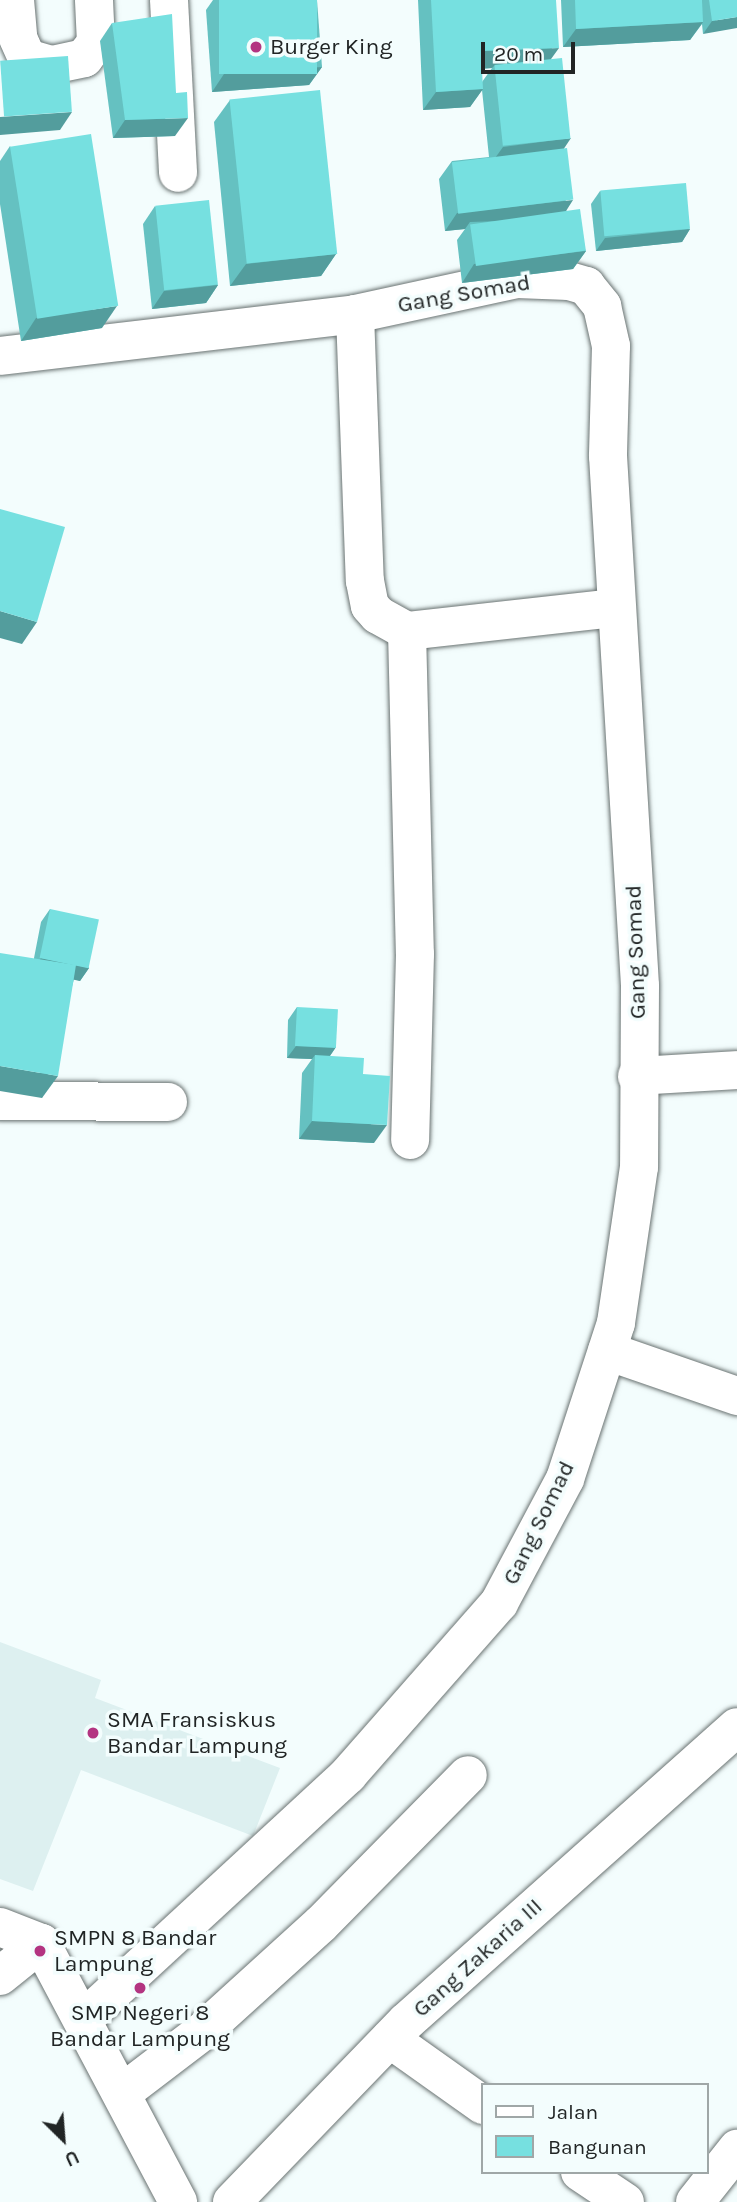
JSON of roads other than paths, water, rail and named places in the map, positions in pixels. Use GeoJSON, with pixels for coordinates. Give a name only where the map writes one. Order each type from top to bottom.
{"type":"FeatureCollection","features":[{"type":"Feature","properties":{"kind":"street"},"geometry":{"type":"LineString","coordinates":[[15,0],[18,38],[27,58],[52,65],[84,58],[96,43],[94,0]]}},
{"type":"Feature","properties":{"kind":"street"},"geometry":{"type":"LineString","coordinates":[[169,0],[178,173]]}},
{"type":"Feature","properties":{"kind":"street","name":"Gang Somad"},"geometry":{"type":"LineString","coordinates":[[0,356],[355,314],[517,279],[569,281],[586,286],[602,306],[611,346],[608,456],[615,608],[640,986],[637,1076],[639,1167],[617,1323],[565,1479],[499,1603],[348,1775],[84,2020]]}},
{"type":"Feature","properties":{"kind":"street"},"geometry":{"type":"LineString","coordinates":[[355,314],[367,598],[378,615],[407,631],[615,608]]}},
{"type":"Feature","properties":{"kind":"street"},"geometry":{"type":"LineString","coordinates":[[407,631],[415,954],[410,1140]]}},
{"type":"Feature","properties":{"kind":"street"},"geometry":{"type":"LineString","coordinates":[[637,1076],[737,1070]]}},
{"type":"Feature","properties":{"kind":"street"},"geometry":{"type":"LineString","coordinates":[[0,1101],[168,1102]]}},
{"type":"Feature","properties":{"kind":"street"},"geometry":{"type":"LineString","coordinates":[[607,1351],[737,1396]]}},
{"type":"Feature","properties":{"kind":"street","name":"Gang Zakaria III"},"geometry":{"type":"LineString","coordinates":[[232,2202],[390,2039],[737,1727]]}},
{"type":"Feature","properties":{"kind":"street"},"geometry":{"type":"LineString","coordinates":[[122,2093],[203,2031],[321,1924],[468,1775]]}},
{"type":"Feature","properties":{"kind":"street"},"geometry":{"type":"LineString","coordinates":[[0,1927],[41,1943],[178,2202]]}},
{"type":"Feature","properties":{"kind":"street"},"geometry":{"type":"LineString","coordinates":[[0,1976],[41,1943]]}},
{"type":"Feature","properties":{"kind":"street"},"geometry":{"type":"LineString","coordinates":[[390,2039],[482,2104]]}},
{"type":"Feature","properties":{"kind":"street"},"geometry":{"type":"LineString","coordinates":[[695,2202],[737,2149]]}},
{"type":"Feature","properties":{"kind":"street"},"geometry":{"type":"LineString","coordinates":[[583,2174],[625,2202]]}},
{"type":"Feature","properties":{"kind":"place","name":"Burger King"},"geometry":{"type":"Point","coordinates":[256,47]}},
{"type":"Feature","properties":{"kind":"place","name":"SMA Fransiskus Bandar Lampung"},"geometry":{"type":"Point","coordinates":[93,1733]}},
{"type":"Feature","properties":{"kind":"place","name":"SMPN 8 Bandar Lampung"},"geometry":{"type":"Point","coordinates":[40,1951]}},
{"type":"Feature","properties":{"kind":"place","name":"SMP Negeri 8 Bandar Lampung"},"geometry":{"type":"Point","coordinates":[140,1988]}}]}
